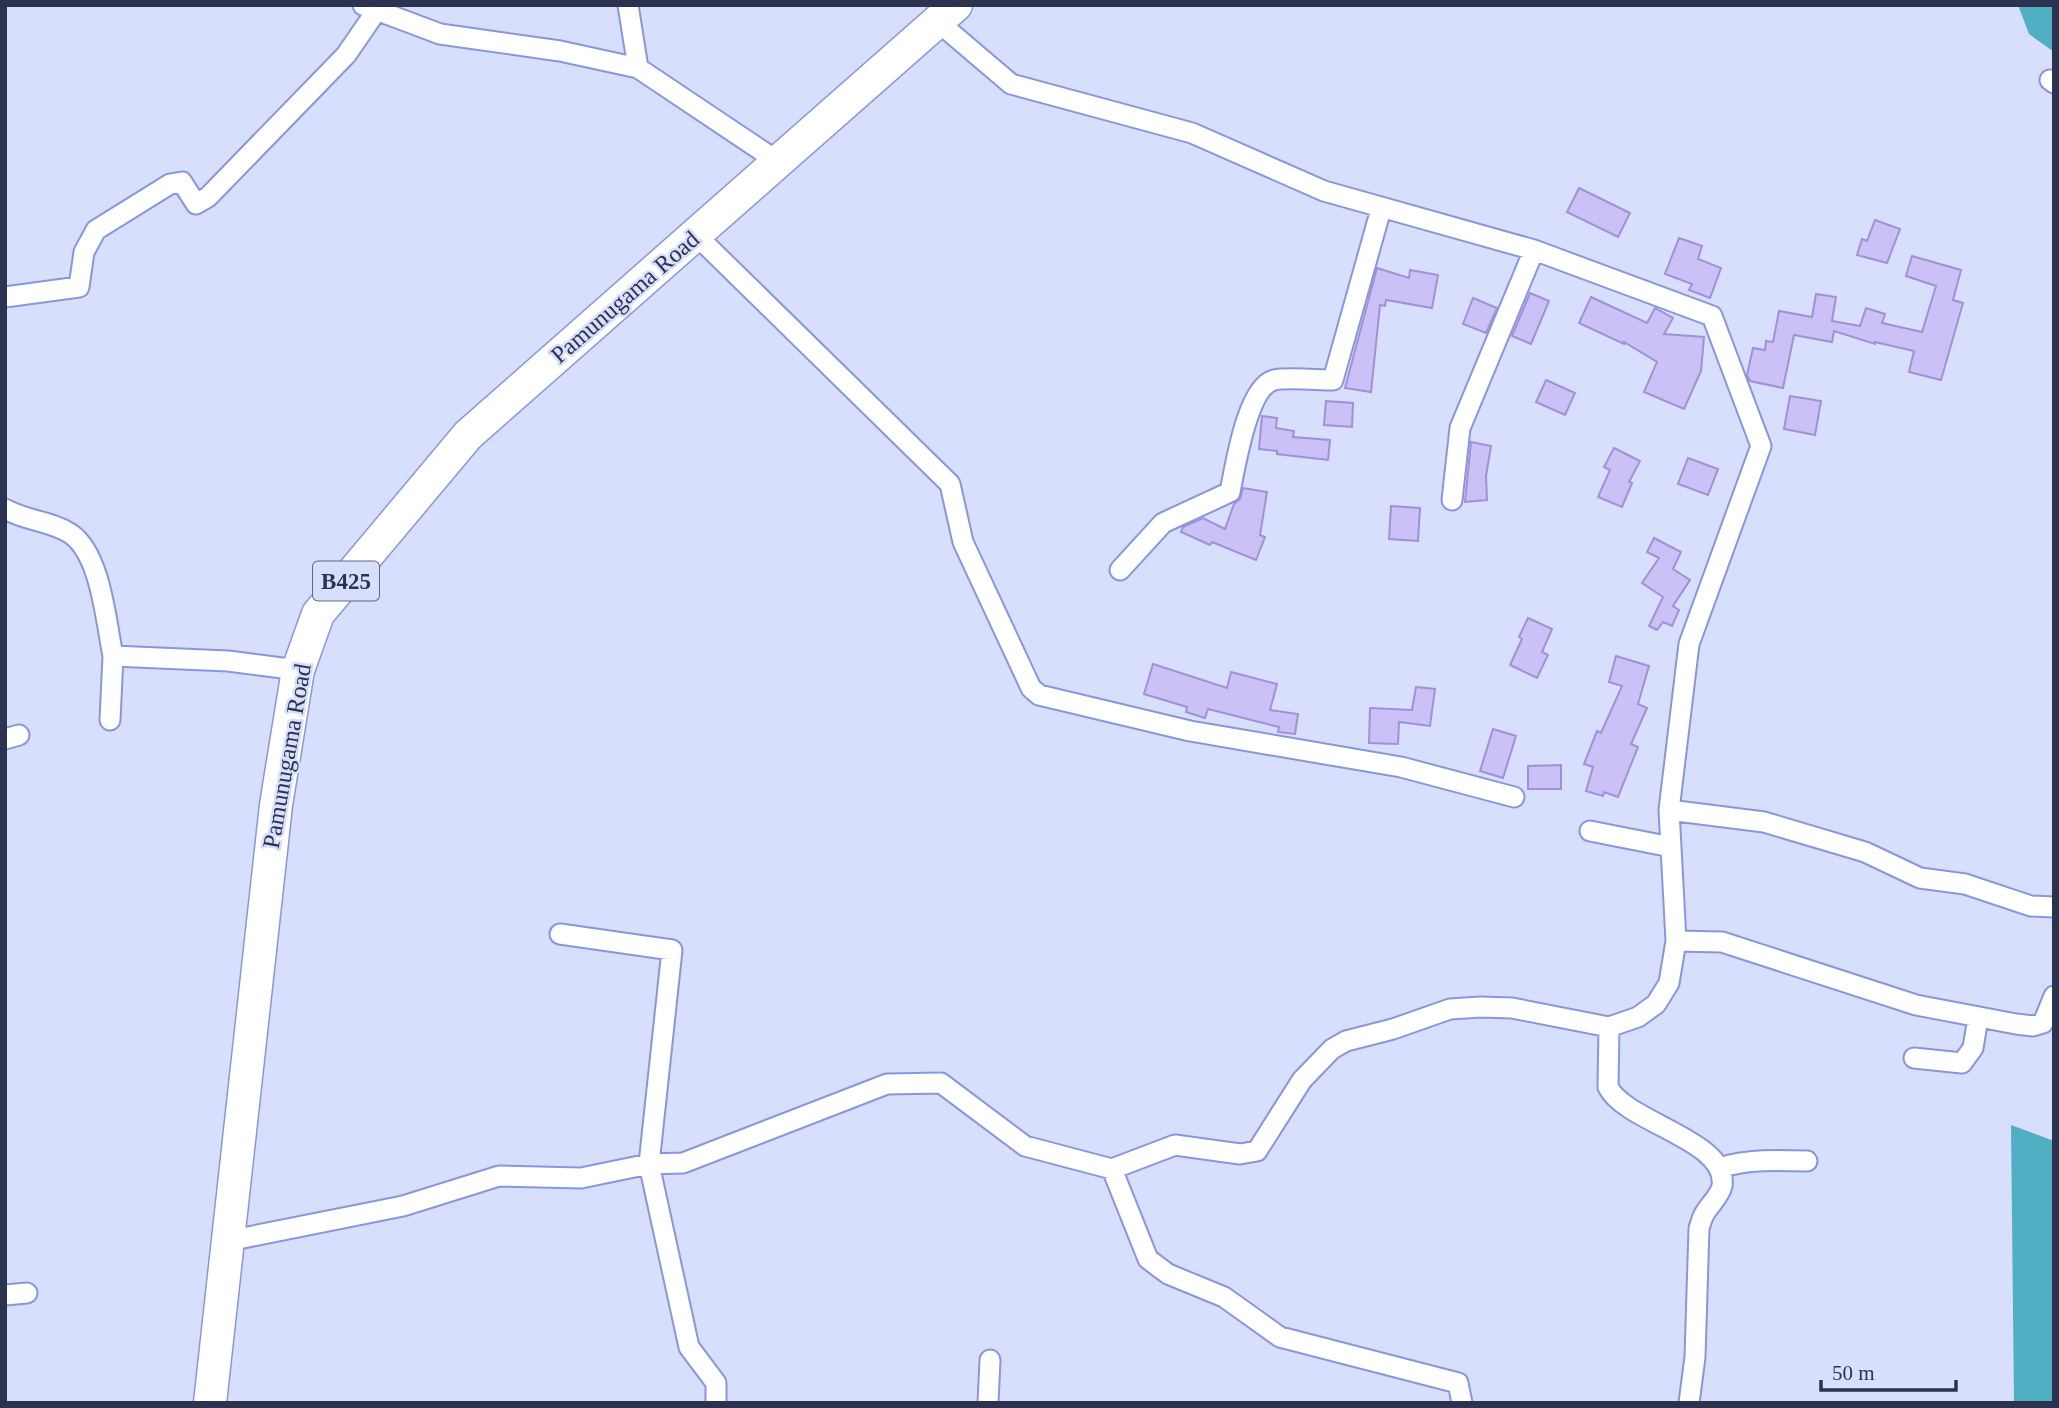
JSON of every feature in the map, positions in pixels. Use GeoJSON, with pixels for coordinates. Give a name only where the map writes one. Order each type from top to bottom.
{"type":"FeatureCollection","features":[{"type":"Feature","properties":{"kind":"main road","name":"Pamunugama Road"},"geometry":{"type":"LineString","coordinates":[[210,1403],[276,805],[298,670],[318,614],[468,435],[947,13]]}},
{"type":"Feature","properties":{"kind":"street"},"geometry":{"type":"LineString","coordinates":[[628,5],[638,68]]}},
{"type":"Feature","properties":{"kind":"street"},"geometry":{"type":"LineString","coordinates":[[5,297],[79,287],[84,252],[96,230],[170,184],[182,182],[196,205],[202,202],[346,55],[370,8],[440,34],[561,51],[638,68],[779,163]]}},
{"type":"Feature","properties":{"kind":"street"},"geometry":{"type":"LineString","coordinates":[[228,1241],[403,1206],[499,1177],[581,1178],[649,1164],[683,1163],[887,1084],[941,1083],[1025,1146],[1111,1169],[1175,1145],[1240,1154],[1257,1151],[1302,1080],[1332,1049],[1346,1041],[1450,1009],[1481,1007],[1512,1008],[1609,1027],[1638,1017],[1656,1004],[1670,983],[1676,941],[1669,810],[1689,644],[1761,446],[1712,316],[1534,250],[1324,191],[1192,133],[1011,84],[947,13]]}},
{"type":"Feature","properties":{"kind":"street"},"geometry":{"type":"LineString","coordinates":[[1120,570],[1163,523],[1230,492],[1247,414],[1264,386],[1273,380],[1333,380],[1381,209]]}},
{"type":"Feature","properties":{"kind":"street"},"geometry":{"type":"LineString","coordinates":[[696,235],[950,484],[963,542],[1031,688],[1039,695],[1190,731],[1401,766],[1514,797]]}},
{"type":"Feature","properties":{"kind":"street"},"geometry":{"type":"LineString","coordinates":[[1452,500],[1460,428],[1534,250]]}},
{"type":"Feature","properties":{"kind":"street"},"geometry":{"type":"LineString","coordinates":[[5,509],[72,535],[86,552],[98,582],[113,656],[110,720]]}},
{"type":"Feature","properties":{"kind":"street"},"geometry":{"type":"LineString","coordinates":[[113,656],[228,661],[298,670]]}},
{"type":"Feature","properties":{"kind":"street"},"geometry":{"type":"LineString","coordinates":[[1669,810],[1764,822],[1866,852],[1920,878],[1965,884],[2031,906],[2054,907]]}},
{"type":"Feature","properties":{"kind":"street"},"geometry":{"type":"LineString","coordinates":[[1590,831],[1671,847]]}},
{"type":"Feature","properties":{"kind":"street"},"geometry":{"type":"LineString","coordinates":[[560,934],[672,950],[649,1164],[690,1347],[716,1384],[716,1403]]}},
{"type":"Feature","properties":{"kind":"street"},"geometry":{"type":"LineString","coordinates":[[1676,941],[1722,942],[1916,1005],[1978,1018],[2033,1026],[2043,1023],[2054,996]]}},
{"type":"Feature","properties":{"kind":"street"},"geometry":{"type":"LineString","coordinates":[[1914,1058],[1962,1063],[1973,1048],[1978,1018]]}},
{"type":"Feature","properties":{"kind":"street"},"geometry":{"type":"LineString","coordinates":[[1609,1027],[1608,1087],[1613,1095],[1635,1111],[1699,1147],[1719,1168],[1723,1183],[1721,1191],[1704,1214],[1699,1228],[1695,1357],[1689,1403]]}},
{"type":"Feature","properties":{"kind":"street"},"geometry":{"type":"LineString","coordinates":[[1719,1168],[1759,1160],[1807,1161]]}},
{"type":"Feature","properties":{"kind":"street"},"geometry":{"type":"LineString","coordinates":[[1111,1169],[1148,1259],[1168,1274],[1224,1297],[1280,1337],[1458,1383],[1462,1403]]}},
{"type":"Feature","properties":{"kind":"street"},"geometry":{"type":"LineString","coordinates":[[5,1295],[27,1293]]}},
{"type":"Feature","properties":{"kind":"street"},"geometry":{"type":"LineString","coordinates":[[988,1403],[990,1360]]}},
{"type":"Feature","properties":{"kind":"water"},"geometry":{"type":"Polygon","coordinates":[[[2018,5],[2054,5],[2054,52],[2029,34],[2018,5]]]}},
{"type":"Feature","properties":{"kind":"water"},"geometry":{"type":"Polygon","coordinates":[[[2011,1125],[2054,1141],[2054,1403],[2014,1403],[2011,1125]]]}},
{"type":"Feature","properties":{"kind":"building"},"geometry":{"type":"Polygon","coordinates":[[[1579,188],[1630,213],[1618,237],[1567,212],[1579,188]]]}},
{"type":"Feature","properties":{"kind":"building"},"geometry":{"type":"Polygon","coordinates":[[[1875,220],[1900,229],[1887,263],[1857,255],[1862,239],[1867,241],[1875,220]]]}},
{"type":"Feature","properties":{"kind":"building"},"geometry":{"type":"Polygon","coordinates":[[[1679,238],[1702,246],[1698,259],[1721,268],[1710,298],[1689,290],[1692,284],[1665,274],[1679,238]]]}},
{"type":"Feature","properties":{"kind":"building"},"geometry":{"type":"Polygon","coordinates":[[[1912,256],[1961,270],[1953,300],[1963,303],[1941,380],[1909,372],[1914,351],[1875,344],[1834,331],[1832,342],[1794,335],[1783,388],[1750,381],[1747,375],[1753,348],[1765,350],[1766,341],[1773,342],[1779,311],[1812,317],[1816,294],[1836,297],[1832,321],[1860,326],[1866,308],[1885,314],[1882,323],[1922,332],[1936,286],[1906,276],[1912,256]]]}},
{"type":"Feature","properties":{"kind":"building"},"geometry":{"type":"Polygon","coordinates":[[[1377,268],[1409,278],[1410,270],[1438,275],[1432,308],[1386,300],[1385,306],[1380,305],[1371,392],[1345,388],[1377,268]]]}},
{"type":"Feature","properties":{"kind":"building"},"geometry":{"type":"Polygon","coordinates":[[[1530,293],[1549,301],[1531,344],[1512,336],[1530,293]]]}},
{"type":"Feature","properties":{"kind":"building"},"geometry":{"type":"Polygon","coordinates":[[[1591,297],[1647,323],[1655,308],[1673,318],[1664,334],[1704,337],[1701,371],[1684,409],[1644,392],[1657,362],[1624,342],[1579,323],[1591,297]]]}},
{"type":"Feature","properties":{"kind":"building"},"geometry":{"type":"Polygon","coordinates":[[[1473,298],[1497,308],[1486,333],[1463,324],[1473,298]]]}},
{"type":"Feature","properties":{"kind":"building"},"geometry":{"type":"Polygon","coordinates":[[[1546,380],[1575,393],[1565,415],[1536,402],[1546,380]]]}},
{"type":"Feature","properties":{"kind":"building"},"geometry":{"type":"Polygon","coordinates":[[[1790,396],[1821,401],[1815,435],[1784,429],[1790,396]]]}},
{"type":"Feature","properties":{"kind":"building"},"geometry":{"type":"Polygon","coordinates":[[[1326,401],[1353,403],[1352,427],[1324,425],[1326,401]]]}},
{"type":"Feature","properties":{"kind":"building"},"geometry":{"type":"Polygon","coordinates":[[[1262,416],[1277,418],[1276,428],[1294,431],[1293,437],[1330,440],[1328,460],[1277,454],[1277,451],[1259,449],[1262,416]]]}},
{"type":"Feature","properties":{"kind":"building"},"geometry":{"type":"Polygon","coordinates":[[[1471,442],[1491,446],[1486,476],[1487,500],[1465,502],[1471,442]]]}},
{"type":"Feature","properties":{"kind":"building"},"geometry":{"type":"Polygon","coordinates":[[[1614,448],[1640,461],[1629,482],[1632,483],[1622,507],[1598,497],[1610,470],[1604,467],[1614,448]]]}},
{"type":"Feature","properties":{"kind":"building"},"geometry":{"type":"Polygon","coordinates":[[[1688,458],[1718,469],[1708,495],[1678,484],[1688,458]]]}},
{"type":"Feature","properties":{"kind":"building"},"geometry":{"type":"Polygon","coordinates":[[[1243,488],[1267,492],[1260,535],[1265,537],[1256,560],[1181,532],[1183,527],[1203,518],[1225,529],[1243,488]]]}},
{"type":"Feature","properties":{"kind":"building"},"geometry":{"type":"Polygon","coordinates":[[[1391,506],[1420,508],[1418,541],[1389,539],[1391,506]]]}},
{"type":"Feature","properties":{"kind":"building"},"geometry":{"type":"Polygon","coordinates":[[[1654,538],[1681,552],[1673,569],[1690,580],[1673,606],[1679,610],[1672,626],[1663,622],[1657,630],[1649,626],[1663,597],[1642,583],[1659,558],[1647,552],[1654,538]]]}},
{"type":"Feature","properties":{"kind":"building"},"geometry":{"type":"Polygon","coordinates":[[[1528,618],[1552,629],[1542,652],[1548,655],[1537,678],[1510,665],[1528,618]]]}},
{"type":"Feature","properties":{"kind":"building"},"geometry":{"type":"Polygon","coordinates":[[[1616,656],[1649,666],[1638,704],[1647,708],[1631,744],[1638,747],[1618,797],[1604,792],[1603,796],[1586,791],[1593,767],[1584,764],[1597,731],[1601,733],[1622,686],[1609,682],[1616,656]]]}},
{"type":"Feature","properties":{"kind":"building"},"geometry":{"type":"Polygon","coordinates":[[[1153,664],[1227,688],[1231,672],[1277,684],[1270,710],[1298,714],[1295,734],[1278,732],[1279,727],[1208,709],[1205,718],[1186,712],[1187,707],[1144,694],[1153,664]]]}},
{"type":"Feature","properties":{"kind":"building"},"geometry":{"type":"Polygon","coordinates":[[[1416,687],[1435,689],[1430,726],[1399,722],[1398,744],[1369,743],[1370,708],[1412,710],[1416,687]]]}},
{"type":"Feature","properties":{"kind":"building"},"geometry":{"type":"Polygon","coordinates":[[[1493,729],[1516,736],[1503,778],[1480,771],[1493,729]]]}},
{"type":"Feature","properties":{"kind":"building"},"geometry":{"type":"Polygon","coordinates":[[[1561,765],[1561,789],[1528,789],[1528,766],[1561,765]]]}}]}
